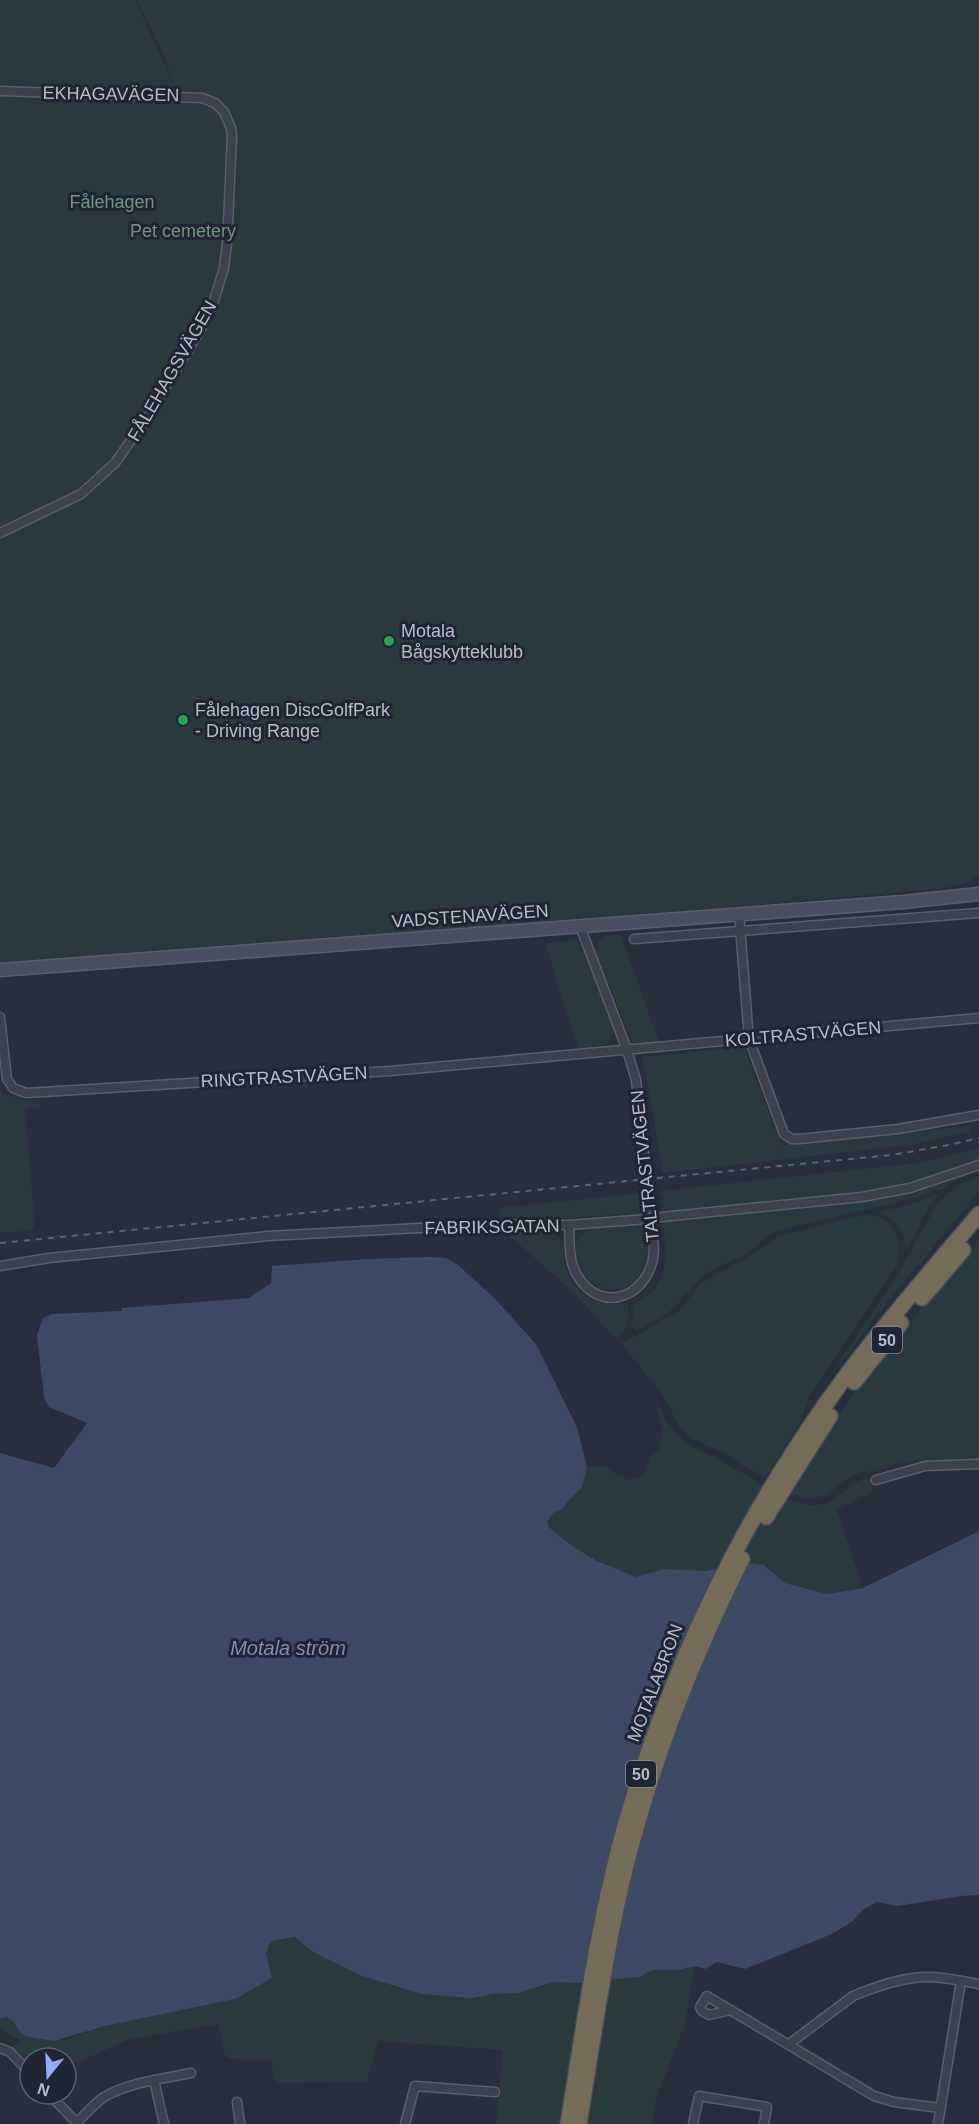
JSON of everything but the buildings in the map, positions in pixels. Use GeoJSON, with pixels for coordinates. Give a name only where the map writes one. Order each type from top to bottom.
{"type":"FeatureCollection","features":[{"type":"Feature","properties":{"kind":"highway","name":"50"},"geometry":{"type":"LineString","coordinates":[[798,1454],[865,1351],[979,1215]]}},
{"type":"Feature","properties":{"kind":"highway","name":"50"},"geometry":{"type":"LineString","coordinates":[[798,1454],[874,1357],[979,1230]]}},
{"type":"Feature","properties":{"kind":"highway","name":"MOTALABRON"},"geometry":{"type":"LineString","coordinates":[[568,2124],[598,1944],[615,1866],[654,1735],[685,1654],[719,1582],[760,1505],[798,1454]]}},
{"type":"Feature","properties":{"kind":"highway","name":"MOTALABRON"},"geometry":{"type":"LineString","coordinates":[[579,2124],[616,1907],[634,1835],[660,1749],[678,1700],[714,1617],[798,1454]]}},
{"type":"Feature","properties":{"kind":"main road","name":"VADSTENAVÄGEN"},"geometry":{"type":"LineString","coordinates":[[943,897],[979,887]]}},
{"type":"Feature","properties":{"kind":"main road","name":"VADSTENAVÄGEN"},"geometry":{"type":"LineString","coordinates":[[0,969],[979,894]]}},
{"type":"Feature","properties":{"kind":"street","name":"EKHAGAVÄGEN"},"geometry":{"type":"LineString","coordinates":[[0,91],[109,96],[192,96],[210,100],[220,106]]}},
{"type":"Feature","properties":{"kind":"street","name":"FÅLEHAGSVÄGEN"},"geometry":{"type":"LineString","coordinates":[[0,533],[81,494],[115,463],[148,416],[198,334],[218,290],[227,244],[232,136],[228,118],[220,106]]}},
{"type":"Feature","properties":{"kind":"street"},"geometry":{"type":"LineString","coordinates":[[634,939],[979,913]]}},
{"type":"Feature","properties":{"kind":"street"},"geometry":{"type":"LineString","coordinates":[[739,914],[749,1039],[781,1131],[792,1139],[898,1129],[979,1115]]}},
{"type":"Feature","properties":{"kind":"street","name":"TALTRASTVÄGEN"},"geometry":{"type":"LineString","coordinates":[[569,1225],[573,1266],[580,1280],[594,1292],[613,1297],[624,1295],[637,1289],[647,1277],[654,1248],[639,1097],[627,1050],[580,926]]}},
{"type":"Feature","properties":{"kind":"street","name":"RINGTRASTVÄGEN"},"geometry":{"type":"LineString","coordinates":[[0,1017],[7,1079],[13,1088],[26,1093],[390,1071],[627,1050]]}},
{"type":"Feature","properties":{"kind":"street","name":"KOLTRASTVÄGEN"},"geometry":{"type":"LineString","coordinates":[[627,1050],[979,1018]]}},
{"type":"Feature","properties":{"kind":"street","name":"FABRIKSGATAN"},"geometry":{"type":"LineString","coordinates":[[0,1266],[49,1258],[268,1236],[495,1224],[569,1225],[862,1197],[910,1188],[979,1165]]}},
{"type":"Feature","properties":{"kind":"street"},"geometry":{"type":"LineString","coordinates":[[876,1480],[925,1466],[979,1464]]}},
{"type":"Feature","properties":{"kind":"street"},"geometry":{"type":"LineString","coordinates":[[789,2044],[853,1996],[862,1992],[917,1977],[938,1977],[979,1984]]}},
{"type":"Feature","properties":{"kind":"street"},"geometry":{"type":"LineString","coordinates":[[938,2124],[961,1981]]}},
{"type":"Feature","properties":{"kind":"street"},"geometry":{"type":"LineString","coordinates":[[731,2010],[874,2096],[894,2102],[940,2108]]}},
{"type":"Feature","properties":{"kind":"street"},"geometry":{"type":"LineString","coordinates":[[3,2048],[18,2062]]}},
{"type":"Feature","properties":{"kind":"street"},"geometry":{"type":"LineString","coordinates":[[61,2106],[77,2124],[96,2103],[105,2097],[154,2080],[190,2073]]}},
{"type":"Feature","properties":{"kind":"street"},"geometry":{"type":"LineString","coordinates":[[154,2080],[164,2124]]}},
{"type":"Feature","properties":{"kind":"street"},"geometry":{"type":"LineString","coordinates":[[405,2124],[415,2086],[495,2092]]}},
{"type":"Feature","properties":{"kind":"street"},"geometry":{"type":"LineString","coordinates":[[693,2124],[699,2096],[767,2107],[764,2124]]}},
{"type":"Feature","properties":{"kind":"street"},"geometry":{"type":"LineString","coordinates":[[237,2102],[240,2124]]}},
{"type":"Feature","properties":{"kind":"green space"},"geometry":{"type":"Polygon","coordinates":[[[0,0],[135,0],[173,84],[164,55],[137,0],[979,0],[979,875],[969,882],[941,889],[579,920],[0,964],[0,0]]]}},
{"type":"Feature","properties":{"kind":"green space"},"geometry":{"type":"Polygon","coordinates":[[[621,934],[660,1044],[634,1046],[595,951],[604,937],[621,934]]]}},
{"type":"Feature","properties":{"kind":"green space"},"geometry":{"type":"Polygon","coordinates":[[[578,940],[614,1029],[606,1045],[597,1049],[579,1051],[545,943],[578,940]]]}},
{"type":"Feature","properties":{"kind":"green space"},"geometry":{"type":"Polygon","coordinates":[[[744,1047],[781,1145],[969,1126],[970,1132],[909,1145],[662,1173],[642,1057],[744,1047]]]}},
{"type":"Feature","properties":{"kind":"green space"},"geometry":{"type":"Polygon","coordinates":[[[0,1088],[2,1093],[23,1100],[40,1100],[40,1107],[25,1109],[35,1230],[0,1233],[0,1088]]]}},
{"type":"Feature","properties":{"kind":"green space"},"geometry":{"type":"Polygon","coordinates":[[[979,1149],[979,1160],[890,1188],[797,1200],[662,1211],[660,1191],[917,1163],[979,1149]]]}},
{"type":"Feature","properties":{"kind":"green space"},"geometry":{"type":"Polygon","coordinates":[[[979,1169],[943,1188],[907,1200],[776,1231],[742,1256],[704,1274],[677,1305],[665,1315],[635,1331],[632,1325],[634,1305],[653,1291],[662,1276],[665,1258],[663,1222],[886,1198],[924,1189],[979,1169]]]}},
{"type":"Feature","properties":{"kind":"green space"},"geometry":{"type":"Polygon","coordinates":[[[979,1176],[979,1192],[878,1313],[817,1396],[900,1270],[936,1206],[958,1185],[979,1176]]]}},
{"type":"Feature","properties":{"kind":"green space"},"geometry":{"type":"Polygon","coordinates":[[[643,1193],[645,1213],[551,1219],[501,1217],[499,1208],[643,1193]]]}},
{"type":"Feature","properties":{"kind":"green space"},"geometry":{"type":"Polygon","coordinates":[[[940,1194],[929,1206],[906,1252],[904,1239],[898,1227],[889,1218],[877,1212],[940,1194]]]}},
{"type":"Feature","properties":{"kind":"green space"},"geometry":{"type":"Polygon","coordinates":[[[865,1215],[883,1219],[895,1230],[899,1246],[897,1265],[817,1385],[808,1400],[801,1420],[765,1478],[726,1454],[691,1438],[680,1427],[661,1392],[621,1344],[679,1311],[699,1286],[709,1278],[744,1260],[778,1236],[865,1215]]]}},
{"type":"Feature","properties":{"kind":"green space"},"geometry":{"type":"Polygon","coordinates":[[[646,1224],[647,1259],[635,1282],[625,1288],[614,1290],[593,1283],[579,1264],[576,1251],[579,1238],[586,1232],[599,1228],[646,1224]]]}},
{"type":"Feature","properties":{"kind":"green space"},"geometry":{"type":"Polygon","coordinates":[[[503,1229],[552,1231],[562,1243],[566,1268],[575,1287],[599,1302],[628,1303],[626,1328],[621,1336],[616,1339],[573,1292],[503,1229]]]}},
{"type":"Feature","properties":{"kind":"green space"},"geometry":{"type":"Polygon","coordinates":[[[979,1240],[979,1461],[975,1463],[911,1461],[899,1463],[876,1472],[863,1472],[852,1476],[826,1495],[816,1498],[803,1497],[787,1491],[886,1350],[979,1240]]]}},
{"type":"Feature","properties":{"kind":"green space"},"geometry":{"type":"Polygon","coordinates":[[[655,1399],[669,1424],[685,1441],[771,1491],[791,1500],[809,1505],[823,1504],[836,1498],[859,1481],[874,1479],[872,1493],[837,1510],[863,1588],[827,1594],[785,1583],[764,1565],[747,1563],[706,1571],[664,1569],[636,1577],[597,1561],[571,1545],[550,1528],[547,1522],[553,1512],[563,1509],[582,1488],[587,1467],[609,1466],[617,1476],[631,1480],[644,1476],[651,1453],[659,1450],[662,1429],[655,1399]]]}},
{"type":"Feature","properties":{"kind":"green space"},"geometry":{"type":"Polygon","coordinates":[[[295,1937],[311,1951],[472,1998],[518,1993],[553,1982],[579,1983],[639,1977],[653,1970],[678,1970],[695,1966],[684,2027],[656,2099],[652,2124],[496,2124],[502,2050],[378,2041],[367,2082],[275,2083],[271,2060],[226,2059],[218,2024],[131,2039],[78,2062],[78,2046],[18,2046],[18,2054],[12,2047],[20,2040],[0,2029],[0,2019],[6,2017],[14,2021],[18,2028],[64,2040],[105,2026],[235,1999],[271,1941],[295,1937]]]}},
{"type":"Feature","properties":{"kind":"water","name":"Motala ström"},"geometry":{"type":"Polygon","coordinates":[[[446,1258],[458,1265],[494,1298],[536,1344],[577,1427],[587,1467],[582,1488],[563,1509],[553,1513],[547,1522],[550,1528],[571,1545],[597,1561],[636,1577],[664,1569],[706,1571],[747,1563],[764,1565],[785,1583],[827,1594],[863,1588],[979,1531],[979,1895],[898,1906],[877,1902],[864,1909],[853,1921],[832,1934],[745,1969],[717,1962],[705,1969],[695,1966],[678,1970],[653,1970],[639,1977],[579,1983],[553,1982],[518,1993],[472,1998],[422,1994],[362,1976],[311,1951],[295,1937],[271,1941],[266,1953],[272,1978],[235,1999],[105,2026],[54,2041],[28,2037],[20,2032],[13,2021],[6,2017],[0,2019],[0,1453],[54,1468],[87,1423],[49,1407],[44,1398],[37,1335],[43,1318],[52,1314],[122,1311],[122,1308],[249,1298],[271,1283],[272,1266],[446,1258]]]}},
{"type":"Feature","properties":{"kind":"railway"},"geometry":{"type":"LineString","coordinates":[[0,1243],[891,1155],[979,1138]]}},
{"type":"Feature","properties":{"kind":"place","name":"Motala Bågskytteklubb"},"geometry":{"type":"Point","coordinates":[389,641]}},
{"type":"Feature","properties":{"kind":"place","name":"Fålehagen DiscGolfPark - Driving Range"},"geometry":{"type":"Point","coordinates":[183,720]}},
{"type":"Feature","properties":{"kind":"park label","name":"Fålehagen"},"geometry":{"type":"Point","coordinates":[112,202]}},
{"type":"Feature","properties":{"kind":"park label","name":"Pet cemetery"},"geometry":{"type":"Point","coordinates":[183,231]}}]}
